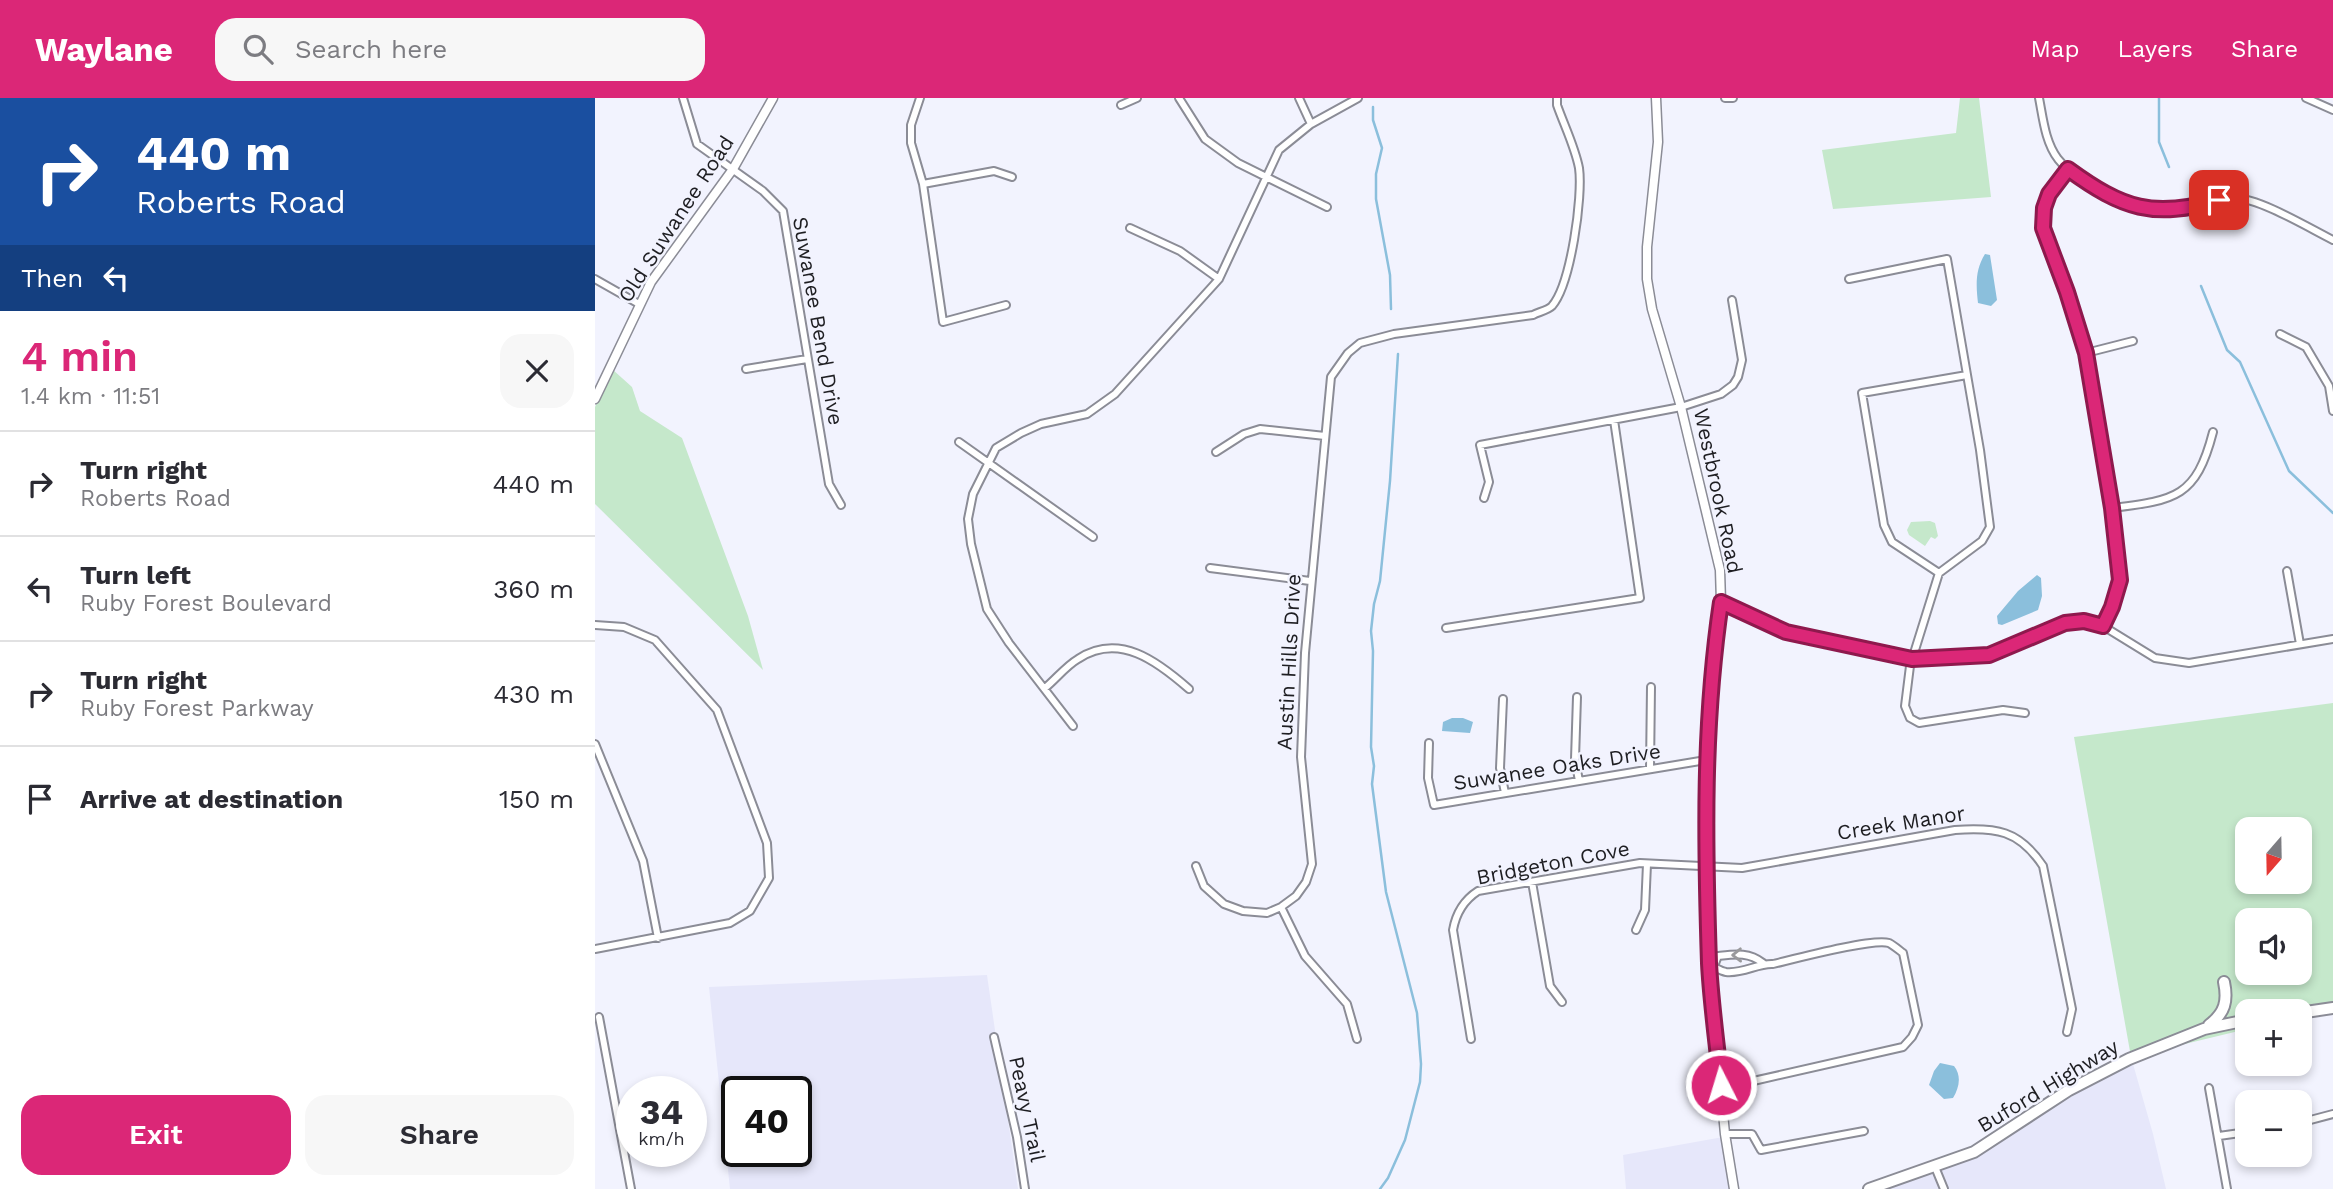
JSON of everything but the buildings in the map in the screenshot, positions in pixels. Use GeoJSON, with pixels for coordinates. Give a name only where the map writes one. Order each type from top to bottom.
{"type":"FeatureCollection","features":[{"type":"Feature","properties":{"kind":"main road"},"geometry":{"type":"LineString","coordinates":[[2204,1029],[2219,1018],[2223,1011],[2227,995],[2224,982]]}},
{"type":"Feature","properties":{"kind":"main road"},"geometry":{"type":"LineString","coordinates":[[2312,1011],[2333,1009]]}},
{"type":"Feature","properties":{"kind":"main road","name":"Buford Highway"},"geometry":{"type":"LineString","coordinates":[[1869,1189],[1974,1152],[2069,1090],[2129,1059],[2204,1029],[2235,1023]]}},
{"type":"Feature","properties":{"kind":"street","name":"Suwanee Bend Drive"},"geometry":{"type":"LineString","coordinates":[[683,98],[698,144],[763,191],[783,211],[829,484],[841,505]]}},
{"type":"Feature","properties":{"kind":"street","name":"Old Suwanee Road"},"geometry":{"type":"LineString","coordinates":[[595,399],[639,304],[675,246],[733,169],[773,98]]}},
{"type":"Feature","properties":{"kind":"street"},"geometry":{"type":"LineString","coordinates":[[920,98],[911,125],[911,143],[923,184],[943,323],[1006,305]]}},
{"type":"Feature","properties":{"kind":"street"},"geometry":{"type":"LineString","coordinates":[[1121,105],[1137,98]]}},
{"type":"Feature","properties":{"kind":"street"},"geometry":{"type":"LineString","coordinates":[[1179,98],[1205,139],[1238,163],[1327,208]]}},
{"type":"Feature","properties":{"kind":"street"},"geometry":{"type":"LineString","coordinates":[[1300,98],[1311,124]]}},
{"type":"Feature","properties":{"kind":"street"},"geometry":{"type":"LineString","coordinates":[[1073,726],[1009,643],[987,609],[971,544],[968,519],[973,494],[996,449],[1041,424],[1087,414],[1115,394],[1219,279],[1279,150],[1311,124],[1358,98]]}},
{"type":"Feature","properties":{"kind":"street","name":"Austin Hills Drive"},"geometry":{"type":"LineString","coordinates":[[1281,907],[1296,896],[1306,883],[1313,864],[1301,757],[1304,653],[1331,377],[1347,353],[1360,343],[1392,334],[1533,315],[1551,307],[1563,287],[1568,267],[1581,187],[1578,164],[1557,105],[1557,98]]}},
{"type":"Feature","properties":{"kind":"street","name":"Westbrook Road"},"geometry":{"type":"LineString","coordinates":[[1656,98],[1658,142],[1647,247],[1647,279],[1652,309],[1681,407],[1720,570],[1721,602],[1713,660],[1706,760],[1707,865],[1725,1135],[1734,1189]]}},
{"type":"Feature","properties":{"kind":"street"},"geometry":{"type":"LineString","coordinates":[[1725,98],[1733,98]]}},
{"type":"Feature","properties":{"kind":"street"},"geometry":{"type":"LineString","coordinates":[[2039,98],[2045,130],[2057,157],[2091,186],[2134,207],[2153,211],[2179,209],[2219,200],[2245,199],[2333,240]]}},
{"type":"Feature","properties":{"kind":"street"},"geometry":{"type":"LineString","coordinates":[[2306,98],[2333,110]]}},
{"type":"Feature","properties":{"kind":"street"},"geometry":{"type":"LineString","coordinates":[[2068,169],[2049,194],[2044,208],[2043,228],[2064,282],[2086,353],[2112,508],[2120,580],[2103,626]]}},
{"type":"Feature","properties":{"kind":"street"},"geometry":{"type":"LineString","coordinates":[[923,184],[994,172],[1012,177]]}},
{"type":"Feature","properties":{"kind":"street"},"geometry":{"type":"LineString","coordinates":[[1130,228],[1180,251],[1219,279]]}},
{"type":"Feature","properties":{"kind":"street"},"geometry":{"type":"LineString","coordinates":[[1849,279],[1947,259],[1980,450],[1990,527],[1982,541],[1939,573],[1912,659],[1905,706],[1910,718],[1919,723],[2003,710],[2025,713]]}},
{"type":"Feature","properties":{"kind":"street"},"geometry":{"type":"LineString","coordinates":[[595,279],[639,304]]}},
{"type":"Feature","properties":{"kind":"street"},"geometry":{"type":"LineString","coordinates":[[1484,498],[1489,482],[1480,445],[1681,407],[1721,394],[1734,385],[1742,360],[1732,300]]}},
{"type":"Feature","properties":{"kind":"street"},"geometry":{"type":"LineString","coordinates":[[2280,334],[2306,347],[2331,386],[2333,411]]}},
{"type":"Feature","properties":{"kind":"street"},"geometry":{"type":"LineString","coordinates":[[2086,353],[2133,341]]}},
{"type":"Feature","properties":{"kind":"street"},"geometry":{"type":"LineString","coordinates":[[746,369],[807,359]]}},
{"type":"Feature","properties":{"kind":"street"},"geometry":{"type":"LineString","coordinates":[[1939,573],[1892,541],[1884,525],[1862,393],[1967,375]]}},
{"type":"Feature","properties":{"kind":"street"},"geometry":{"type":"LineString","coordinates":[[1446,628],[1640,598],[1614,420]]}},
{"type":"Feature","properties":{"kind":"street"},"geometry":{"type":"LineString","coordinates":[[1216,453],[1244,433],[1260,429],[1325,436]]}},
{"type":"Feature","properties":{"kind":"street"},"geometry":{"type":"LineString","coordinates":[[2112,508],[2155,501],[2181,491],[2193,480],[2205,461],[2213,432]]}},
{"type":"Feature","properties":{"kind":"street"},"geometry":{"type":"LineString","coordinates":[[959,442],[1093,537]]}},
{"type":"Feature","properties":{"kind":"street"},"geometry":{"type":"LineString","coordinates":[[1210,568],[1310,581]]}},
{"type":"Feature","properties":{"kind":"street"},"geometry":{"type":"LineString","coordinates":[[2287,570],[2300,644]]}},
{"type":"Feature","properties":{"kind":"street"},"geometry":{"type":"LineString","coordinates":[[1721,602],[1786,632],[1912,659],[1989,655],[2065,623],[2084,621],[2103,626],[2155,658],[2189,663],[2333,639]]}},
{"type":"Feature","properties":{"kind":"street"},"geometry":{"type":"LineString","coordinates":[[595,625],[624,627],[655,640],[717,710],[767,843],[769,878],[750,911],[730,923],[595,949]]}},
{"type":"Feature","properties":{"kind":"street"},"geometry":{"type":"LineString","coordinates":[[1045,688],[1077,659],[1108,648],[1124,648],[1175,677],[1189,689]]}},
{"type":"Feature","properties":{"kind":"street"},"geometry":{"type":"LineString","coordinates":[[1650,769],[1651,687]]}},
{"type":"Feature","properties":{"kind":"street"},"geometry":{"type":"LineString","coordinates":[[1577,697],[1575,759],[1579,781]]}},
{"type":"Feature","properties":{"kind":"street"},"geometry":{"type":"LineString","coordinates":[[1503,699],[1500,768],[1505,793]]}},
{"type":"Feature","properties":{"kind":"street","name":"Suwanee Oaks Drive"},"geometry":{"type":"LineString","coordinates":[[1429,743],[1428,778],[1434,805],[1706,760]]}},
{"type":"Feature","properties":{"kind":"street"},"geometry":{"type":"LineString","coordinates":[[595,744],[643,861],[658,937]]}},
{"type":"Feature","properties":{"kind":"street","name":"Creek Manor"},"geometry":{"type":"LineString","coordinates":[[1707,865],[1742,868],[1955,830],[1985,828],[2006,832],[2035,853],[2043,866],[2072,1009],[2067,1032]]}},
{"type":"Feature","properties":{"kind":"street"},"geometry":{"type":"LineString","coordinates":[[1636,930],[1645,910],[1647,864]]}},
{"type":"Feature","properties":{"kind":"street","name":"Bridgeton Cove"},"geometry":{"type":"LineString","coordinates":[[1471,1039],[1453,930],[1455,918],[1469,897],[1478,891],[1647,864],[1707,865]]}},
{"type":"Feature","properties":{"kind":"street"},"geometry":{"type":"LineString","coordinates":[[1196,866],[1204,886],[1224,904],[1243,911],[1266,912],[1281,907],[1305,956],[1347,1004],[1357,1039]]}},
{"type":"Feature","properties":{"kind":"street"},"geometry":{"type":"LineString","coordinates":[[1532,882],[1550,986],[1562,1002]]}},
{"type":"Feature","properties":{"kind":"street"},"geometry":{"type":"LineString","coordinates":[[1749,1082],[1903,1047],[1918,1025],[1903,953],[1888,943],[1839,948],[1773,964],[1763,963],[1753,955],[1718,956],[1712,966],[1724,972],[1755,969],[1763,963]]}},
{"type":"Feature","properties":{"kind":"street"},"geometry":{"type":"LineString","coordinates":[[599,1017],[631,1189]]}},
{"type":"Feature","properties":{"kind":"street","name":"Peavy Trail"},"geometry":{"type":"LineString","coordinates":[[994,1037],[1017,1137],[1025,1189]]}},
{"type":"Feature","properties":{"kind":"street"},"geometry":{"type":"LineString","coordinates":[[2209,1088],[2228,1189]]}},
{"type":"Feature","properties":{"kind":"street"},"geometry":{"type":"LineString","coordinates":[[2312,1120],[2333,1114]]}},
{"type":"Feature","properties":{"kind":"street"},"geometry":{"type":"LineString","coordinates":[[1725,1135],[1752,1134],[1761,1150],[1864,1131]]}},
{"type":"Feature","properties":{"kind":"street"},"geometry":{"type":"LineString","coordinates":[[2218,1136],[2235,1134]]}},
{"type":"Feature","properties":{"kind":"street"},"geometry":{"type":"LineString","coordinates":[[1935,1167],[1944,1189]]}},
{"type":"Feature","properties":{"kind":"shaded area"},"geometry":{"type":"Polygon","coordinates":[[[987,975],[1018,1189],[730,1189],[728,1167],[812,1167],[812,1076],[721,1076],[721,1102],[709,987],[987,975]]]}},
{"type":"Feature","properties":{"kind":"shaded area"},"geometry":{"type":"Polygon","coordinates":[[[2131,1057],[2166,1189],[1880,1189],[1982,1153],[2131,1057]]]}},
{"type":"Feature","properties":{"kind":"shaded area"},"geometry":{"type":"Polygon","coordinates":[[[1723,1137],[1731,1189],[1626,1189],[1623,1155],[1723,1137]]]}},
{"type":"Feature","properties":{"kind":"green space"},"geometry":{"type":"Polygon","coordinates":[[[1960,98],[1979,98],[1991,197],[1833,209],[1822,150],[1956,133],[1960,98]]]}},
{"type":"Feature","properties":{"kind":"green space"},"geometry":{"type":"Polygon","coordinates":[[[612,369],[632,387],[640,411],[682,438],[748,616],[763,670],[595,504],[595,407],[612,369]]]}},
{"type":"Feature","properties":{"kind":"green space"},"geometry":{"type":"Polygon","coordinates":[[[1911,522],[1935,523],[1938,536],[1935,539],[1931,537],[1925,546],[1909,535],[1907,530],[1911,522]]]}},
{"type":"Feature","properties":{"kind":"green space"},"geometry":{"type":"Polygon","coordinates":[[[2333,703],[2333,1013],[2312,1017],[2312,999],[2235,999],[2235,1032],[2131,1057],[2074,737],[2333,703]]]}},
{"type":"Feature","properties":{"kind":"water"},"geometry":{"type":"Polygon","coordinates":[[[1985,254],[1990,255],[1997,300],[1991,306],[1978,303],[1977,278],[1985,254]]]}},
{"type":"Feature","properties":{"kind":"water"},"geometry":{"type":"Polygon","coordinates":[[[2037,575],[2041,578],[2042,596],[2038,610],[2002,625],[1998,624],[1997,616],[2018,591],[2037,575]]]}},
{"type":"Feature","properties":{"kind":"water"},"geometry":{"type":"Polygon","coordinates":[[[1452,718],[1473,722],[1470,733],[1442,731],[1443,722],[1452,718]]]}},
{"type":"Feature","properties":{"kind":"water"},"geometry":{"type":"Polygon","coordinates":[[[1940,1063],[1954,1066],[1958,1074],[1958,1086],[1953,1098],[1944,1099],[1929,1085],[1940,1063]]]}},
{"type":"Feature","properties":{"kind":"waterway"},"geometry":{"type":"LineString","coordinates":[[2159,98],[2159,142],[2169,167]]}},
{"type":"Feature","properties":{"kind":"waterway"},"geometry":{"type":"LineString","coordinates":[[1373,107],[1373,120],[1382,148],[1376,174],[1376,199],[1390,275],[1391,309]]}},
{"type":"Feature","properties":{"kind":"waterway"},"geometry":{"type":"LineString","coordinates":[[2201,286],[2227,350],[2240,362],[2289,471],[2333,513]]}},
{"type":"Feature","properties":{"kind":"waterway"},"geometry":{"type":"LineString","coordinates":[[1380,1189],[1388,1178],[1405,1140],[1420,1082],[1421,1064],[1417,1013],[1386,892],[1372,784],[1374,766],[1371,747],[1371,631],[1380,581],[1390,481],[1398,354]]}},
{"type":"Feature","properties":{"kind":"route"},"geometry":{"type":"LineString","coordinates":[[1721,1085],[1709,965],[1705,797],[1713,660],[1721,602],[1786,632],[1912,659],[1989,655],[2065,623],[2084,621],[2103,626],[2120,580],[2112,508],[2086,353],[2043,228],[2044,208],[2049,194],[2068,169],[2091,186],[2134,207],[2153,211],[2192,208],[2219,200]]}}]}
